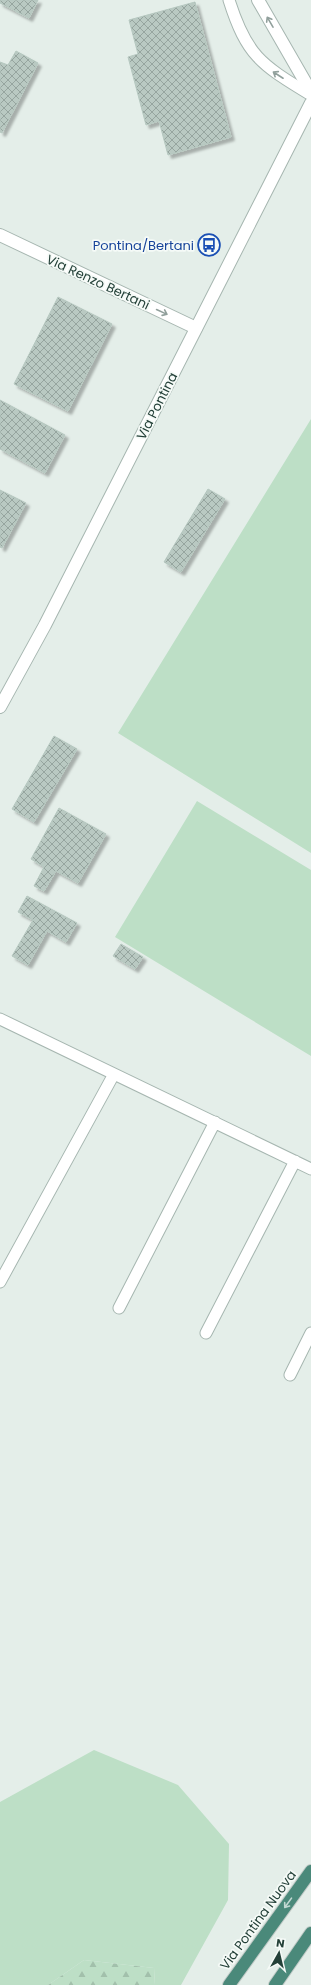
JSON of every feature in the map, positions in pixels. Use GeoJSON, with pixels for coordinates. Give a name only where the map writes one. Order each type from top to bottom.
{"type":"FeatureCollection","features":[{"type":"Feature","properties":{"kind":"highway","name":"Via Pontina Nuova"},"geometry":{"type":"LineString","coordinates":[[229,1985],[311,1871]]}},
{"type":"Feature","properties":{"kind":"highway"},"geometry":{"type":"LineString","coordinates":[[275,1985],[311,1934]]}},
{"type":"Feature","properties":{"kind":"street"},"geometry":{"type":"LineString","coordinates":[[258,0],[311,92]]}},
{"type":"Feature","properties":{"kind":"street","name":"Via Pontina"},"geometry":{"type":"LineString","coordinates":[[0,707],[45,625],[311,103]]}},
{"type":"Feature","properties":{"kind":"street","name":"Via Renzo Bertani"},"geometry":{"type":"LineString","coordinates":[[0,235],[196,328]]}},
{"type":"Feature","properties":{"kind":"lane"},"geometry":{"type":"LineString","coordinates":[[229,0],[240,32],[254,54],[275,73],[311,95]]}},
{"type":"Feature","properties":{"kind":"lane"},"geometry":{"type":"LineString","coordinates":[[0,1019],[311,1169]]}},
{"type":"Feature","properties":{"kind":"lane"},"geometry":{"type":"LineString","coordinates":[[0,1282],[114,1074]]}},
{"type":"Feature","properties":{"kind":"lane"},"geometry":{"type":"LineString","coordinates":[[119,1308],[215,1122]]}},
{"type":"Feature","properties":{"kind":"lane"},"geometry":{"type":"LineString","coordinates":[[206,1333],[294,1161]]}},
{"type":"Feature","properties":{"kind":"lane"},"geometry":{"type":"LineString","coordinates":[[290,1375],[311,1333]]}},
{"type":"Feature","properties":{"kind":"green space"},"geometry":{"type":"Polygon","coordinates":[[[311,419],[311,853],[118,733],[311,419]]]}},
{"type":"Feature","properties":{"kind":"green space"},"geometry":{"type":"Polygon","coordinates":[[[197,801],[311,870],[311,1056],[115,937],[197,801]]]}},
{"type":"Feature","properties":{"kind":"green space"},"geometry":{"type":"Polygon","coordinates":[[[94,1750],[178,1785],[229,1844],[228,1900],[181,1985],[155,1985],[154,1968],[84,1960],[48,1985],[0,1985],[0,1802],[94,1750]]]}},
{"type":"Feature","properties":{"kind":"green space"},"geometry":{"type":"Polygon","coordinates":[[[84,1960],[154,1968],[155,1985],[48,1985],[84,1960]]]}},
{"type":"Feature","properties":{"kind":"building"},"geometry":{"type":"Polygon","coordinates":[[[0,0],[38,0],[29,18],[0,3],[0,0]]]}},
{"type":"Feature","properties":{"kind":"building"},"geometry":{"type":"Polygon","coordinates":[[[195,2],[231,137],[168,155],[159,121],[146,125],[128,57],[138,54],[129,20],[195,2]]]}},
{"type":"Feature","properties":{"kind":"building"},"geometry":{"type":"Polygon","coordinates":[[[16,51],[38,63],[2,133],[0,132],[0,62],[8,65],[16,51]]]}},
{"type":"Feature","properties":{"kind":"building"},"geometry":{"type":"Polygon","coordinates":[[[58,297],[112,324],[68,411],[14,384],[58,297]]]}},
{"type":"Feature","properties":{"kind":"building"},"geometry":{"type":"Polygon","coordinates":[[[0,400],[65,435],[45,473],[0,449],[0,400]]]}},
{"type":"Feature","properties":{"kind":"building"},"geometry":{"type":"Polygon","coordinates":[[[208,489],[225,499],[181,572],[164,562],[208,489]]]}},
{"type":"Feature","properties":{"kind":"building"},"geometry":{"type":"Polygon","coordinates":[[[0,490],[26,503],[2,548],[0,547],[0,490]]]}},
{"type":"Feature","properties":{"kind":"building"},"geometry":{"type":"Polygon","coordinates":[[[54,736],[77,749],[34,822],[12,809],[54,736]]]}},
{"type":"Feature","properties":{"kind":"building"},"geometry":{"type":"Polygon","coordinates":[[[59,808],[106,834],[78,883],[56,871],[44,891],[34,886],[44,867],[31,859],[59,808]]]}},
{"type":"Feature","properties":{"kind":"building"},"geometry":{"type":"Polygon","coordinates":[[[27,896],[77,923],[66,942],[47,931],[28,965],[12,956],[33,920],[18,912],[27,896]]]}},
{"type":"Feature","properties":{"kind":"building"},"geometry":{"type":"Polygon","coordinates":[[[121,944],[143,957],[135,969],[113,956],[121,944]]]}},
{"type":"Feature","properties":{"kind":"place","name":"Pontina/Bertani"},"geometry":{"type":"Point","coordinates":[209,245]}}]}
